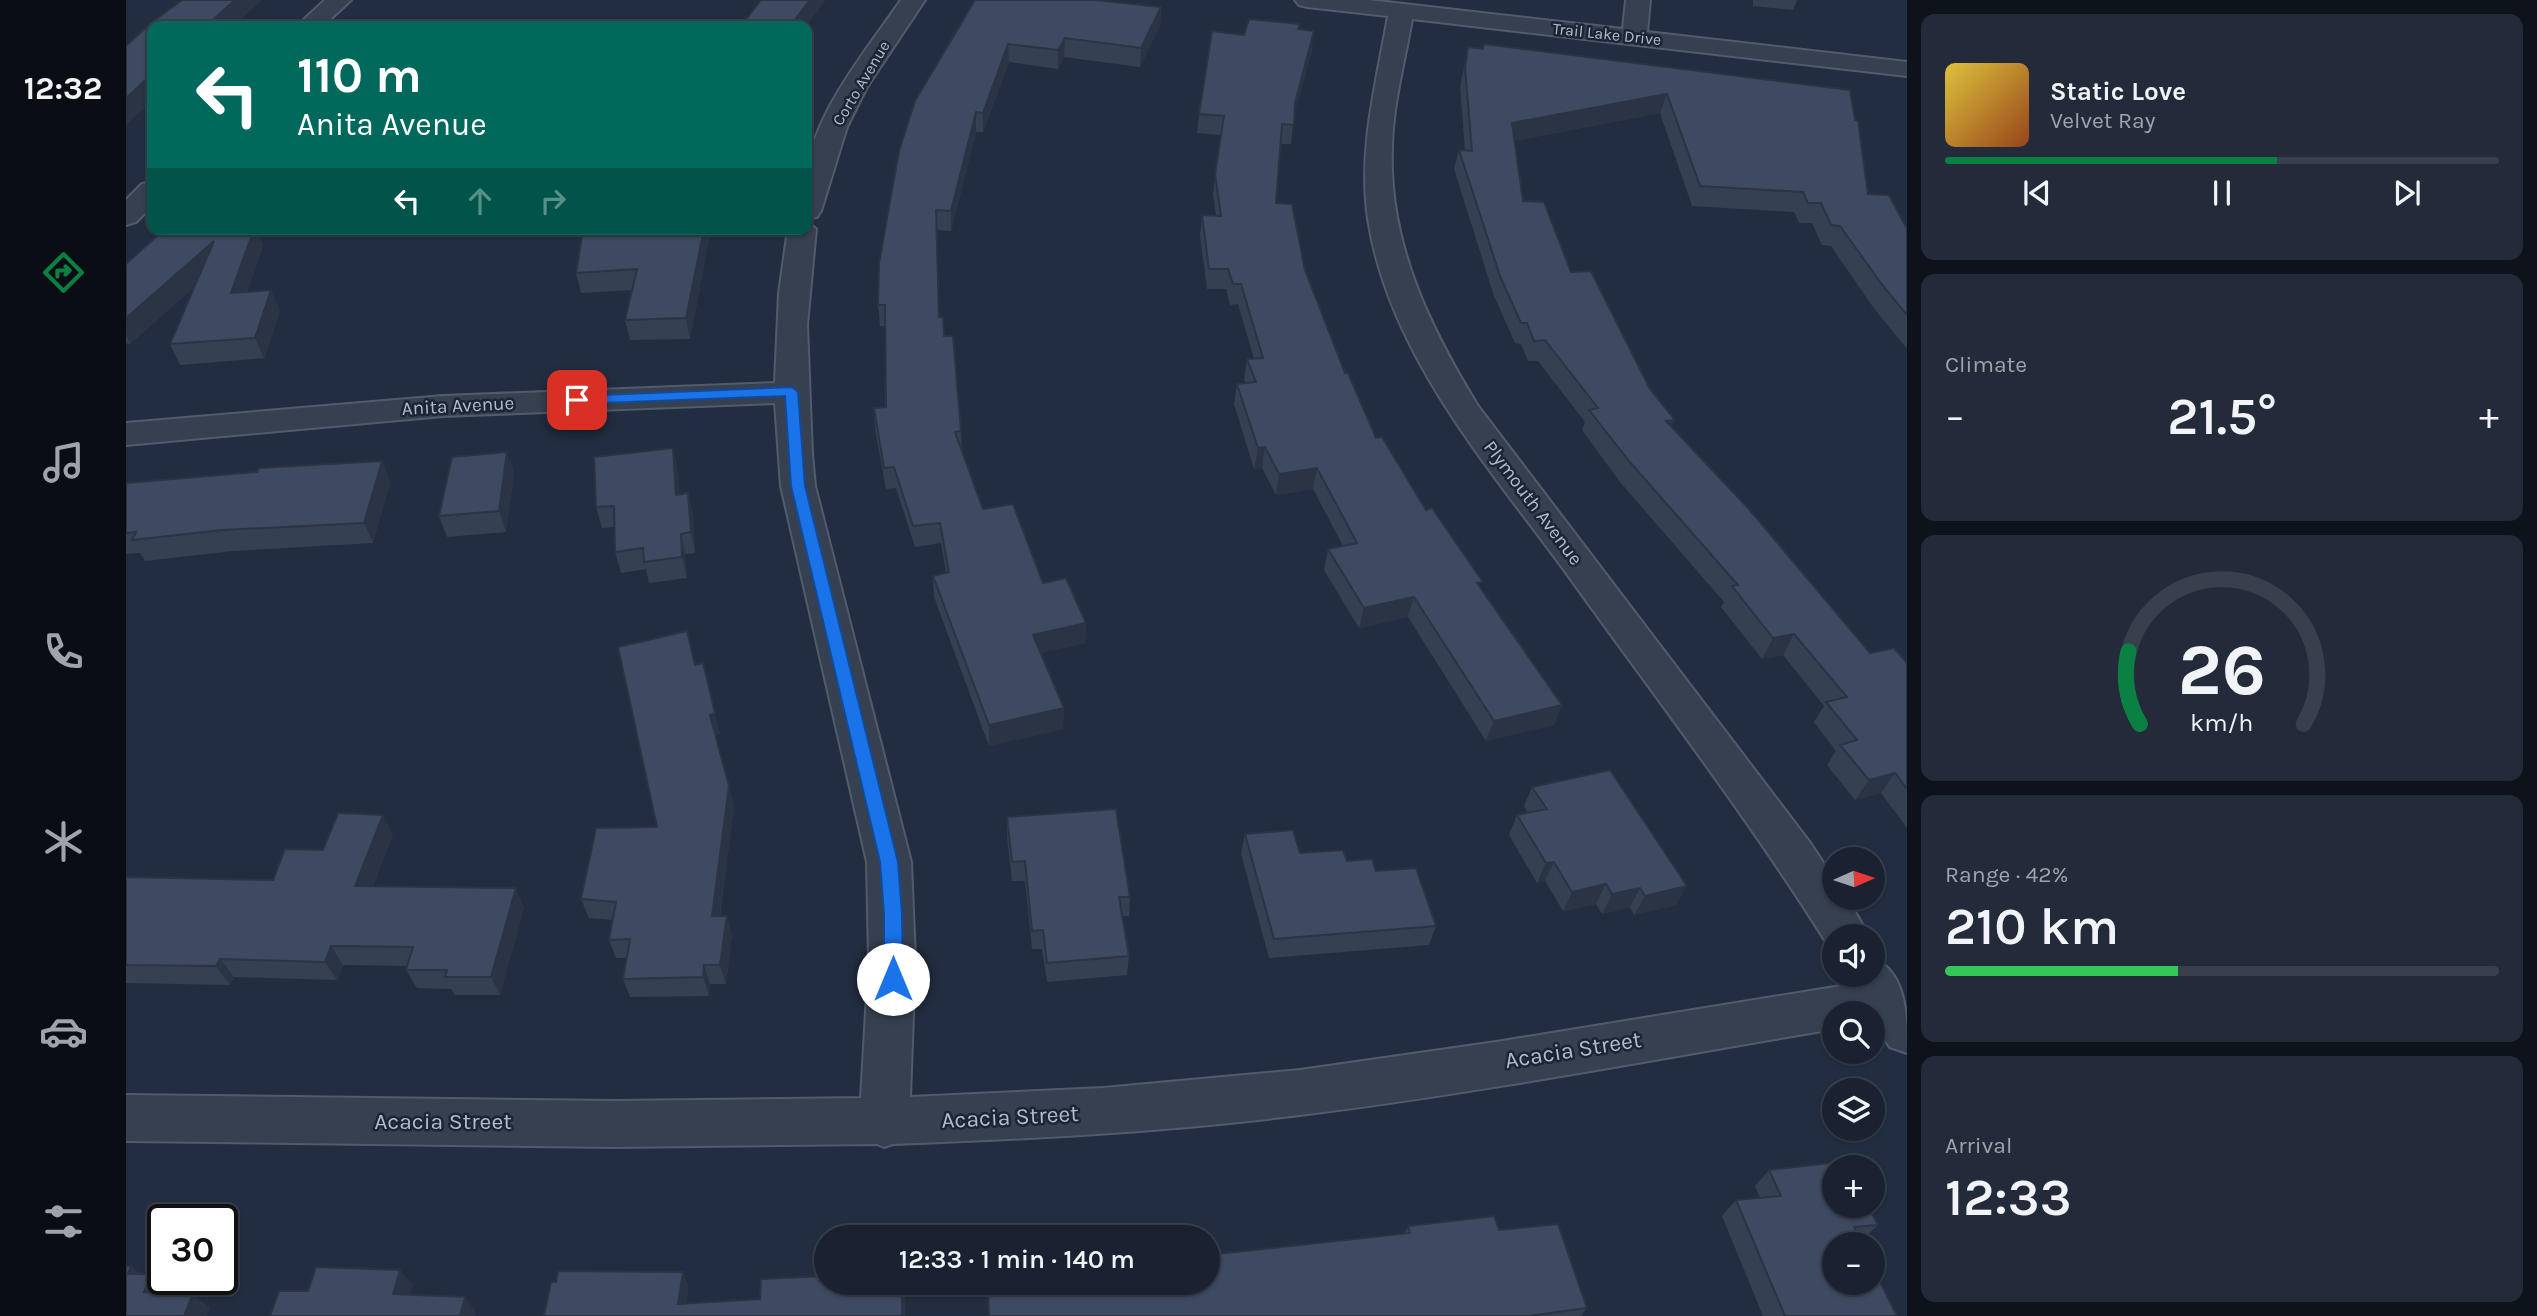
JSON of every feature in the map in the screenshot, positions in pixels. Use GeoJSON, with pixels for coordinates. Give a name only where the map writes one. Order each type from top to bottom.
{"type":"FeatureCollection","features":[{"type":"Feature","properties":{"kind":"street"},"geometry":{"type":"LineString","coordinates":[[315,21],[339,0]]}},
{"type":"Feature","properties":{"kind":"street","name":"Corto Avenue"},"geometry":{"type":"LineString","coordinates":[[812,195],[834,127],[854,87],[913,0]]}},
{"type":"Feature","properties":{"kind":"street","name":"Trail Lake Drive"},"geometry":{"type":"LineString","coordinates":[[1307,0],[1907,69]]}},
{"type":"Feature","properties":{"kind":"street"},"geometry":{"type":"LineString","coordinates":[[1633,37],[1638,0]]}},
{"type":"Feature","properties":{"kind":"street","name":"Plymouth Avenue"},"geometry":{"type":"LineString","coordinates":[[1401,11],[1378,145],[1378,179],[1381,214],[1404,300],[1433,359],[1465,411],[1796,857],[1839,924]]}},
{"type":"Feature","properties":{"kind":"street"},"geometry":{"type":"LineString","coordinates":[[126,215],[147,195]]}},
{"type":"Feature","properties":{"kind":"street"},"geometry":{"type":"LineString","coordinates":[[801,235],[790,320],[798,486],[889,862],[893,914],[893,979],[884,1124]]}},
{"type":"Feature","properties":{"kind":"street","name":"Anita Avenue"},"geometry":{"type":"LineString","coordinates":[[126,434],[443,406],[792,392]]}},
{"type":"Feature","properties":{"kind":"street","name":"Acacia Street"},"geometry":{"type":"LineString","coordinates":[[126,1118],[884,1124],[1108,1111],[1336,1088],[1888,1002]]}},
{"type":"Feature","properties":{"kind":"building"},"geometry":{"type":"Polygon","coordinates":[[[182,0],[235,0],[212,21],[154,21],[182,0]]]}},
{"type":"Feature","properties":{"kind":"building"},"geometry":{"type":"Polygon","coordinates":[[[761,0],[810,0],[794,21],[745,21],[761,0]]]}},
{"type":"Feature","properties":{"kind":"building"},"geometry":{"type":"Polygon","coordinates":[[[975,0],[1095,0],[1161,7],[1141,48],[1065,38],[1058,50],[1008,44],[983,113],[976,112],[951,211],[936,210],[939,317],[943,317],[944,336],[953,336],[961,431],[955,432],[983,509],[1013,504],[1043,583],[1066,578],[1086,623],[1033,635],[1064,708],[989,725],[933,576],[949,572],[940,523],[913,526],[894,467],[884,468],[874,408],[886,407],[885,305],[878,305],[879,263],[899,151],[915,101],[975,0]]]}},
{"type":"Feature","properties":{"kind":"building"},"geometry":{"type":"Polygon","coordinates":[[[1249,19],[1300,24],[1298,29],[1314,31],[1295,103],[1294,125],[1282,124],[1276,203],[1292,204],[1305,270],[1345,373],[1348,373],[1376,438],[1382,437],[1426,510],[1432,508],[1483,582],[1477,583],[1562,705],[1494,721],[1414,597],[1364,608],[1328,549],[1357,543],[1317,468],[1279,474],[1265,447],[1258,448],[1237,384],[1256,382],[1247,359],[1263,358],[1241,284],[1233,284],[1228,269],[1209,269],[1202,215],[1221,216],[1215,174],[1224,116],[1199,114],[1212,31],[1244,35],[1249,19]]]}},
{"type":"Feature","properties":{"kind":"building"},"geometry":{"type":"Polygon","coordinates":[[[147,27],[147,79],[126,98],[126,46],[147,27]]]}},
{"type":"Feature","properties":{"kind":"building"},"geometry":{"type":"Polygon","coordinates":[[[1484,44],[1850,90],[1855,120],[1858,121],[1868,194],[1889,195],[1907,229],[1907,315],[1840,226],[1831,225],[1821,203],[1808,203],[1803,192],[1700,186],[1667,94],[1512,123],[1523,201],[1544,202],[1571,272],[1591,271],[1650,389],[1675,420],[1666,421],[1748,508],[1870,653],[1894,648],[1907,663],[1907,789],[1895,773],[1869,780],[1840,745],[1857,740],[1826,702],[1847,697],[1794,634],[1773,638],[1732,586],[1738,585],[1629,461],[1589,410],[1598,408],[1545,340],[1534,341],[1527,323],[1521,323],[1500,276],[1459,150],[1472,151],[1465,68],[1468,47],[1483,49],[1484,44]]]}},
{"type":"Feature","properties":{"kind":"building"},"geometry":{"type":"Polygon","coordinates":[[[158,235],[252,235],[231,293],[271,290],[255,338],[170,344],[214,241],[126,318],[126,264],[158,235]]]}},
{"type":"Feature","properties":{"kind":"building"},"geometry":{"type":"Polygon","coordinates":[[[582,235],[703,235],[686,318],[625,320],[637,269],[576,273],[582,235]]]}},
{"type":"Feature","properties":{"kind":"building"},"geometry":{"type":"Polygon","coordinates":[[[673,448],[676,495],[688,493],[691,532],[681,534],[682,557],[644,562],[643,548],[615,552],[614,506],[596,507],[594,457],[673,448]]]}},
{"type":"Feature","properties":{"kind":"building"},"geometry":{"type":"Polygon","coordinates":[[[507,452],[499,511],[439,516],[452,457],[507,452]]]}},
{"type":"Feature","properties":{"kind":"building"},"geometry":{"type":"Polygon","coordinates":[[[382,461],[364,523],[222,530],[132,540],[136,532],[126,533],[126,483],[257,472],[259,468],[382,461]]]}},
{"type":"Feature","properties":{"kind":"building"},"geometry":{"type":"Polygon","coordinates":[[[687,631],[695,665],[703,663],[715,713],[710,715],[729,786],[712,916],[727,916],[720,965],[704,965],[703,977],[623,979],[630,939],[609,940],[616,902],[581,899],[596,828],[657,827],[618,647],[687,631]]]}},
{"type":"Feature","properties":{"kind":"building"},"geometry":{"type":"Polygon","coordinates":[[[1610,770],[1687,886],[1645,896],[1640,888],[1612,894],[1606,884],[1572,892],[1554,862],[1546,863],[1517,815],[1547,809],[1532,787],[1610,770]]]}},
{"type":"Feature","properties":{"kind":"building"},"geometry":{"type":"Polygon","coordinates":[[[1116,809],[1130,897],[1119,897],[1129,956],[1047,963],[1043,930],[1032,931],[1025,861],[1012,862],[1007,817],[1116,809]]]}},
{"type":"Feature","properties":{"kind":"building"},"geometry":{"type":"Polygon","coordinates":[[[338,813],[383,815],[355,886],[516,888],[491,977],[445,977],[447,970],[406,970],[413,947],[331,946],[325,962],[220,959],[216,966],[126,965],[126,877],[273,880],[285,849],[323,850],[338,813]]]}},
{"type":"Feature","properties":{"kind":"building"},"geometry":{"type":"Polygon","coordinates":[[[1293,830],[1300,853],[1343,850],[1347,861],[1372,859],[1376,871],[1416,868],[1436,926],[1274,939],[1245,834],[1293,830]]]}},
{"type":"Feature","properties":{"kind":"building"},"geometry":{"type":"Polygon","coordinates":[[[1822,1164],[1822,1218],[1874,1218],[1878,1225],[1854,1227],[1856,1232],[1822,1232],[1822,1295],[1885,1295],[1885,1292],[1897,1316],[1785,1316],[1736,1200],[1781,1196],[1769,1170],[1822,1164]]]}},
{"type":"Feature","properties":{"kind":"building"},"geometry":{"type":"Polygon","coordinates":[[[1494,1216],[1499,1230],[1558,1224],[1587,1308],[1529,1316],[989,1316],[988,1295],[1220,1295],[1220,1254],[1410,1233],[1408,1226],[1494,1216]]]}},
{"type":"Feature","properties":{"kind":"building"},"geometry":{"type":"Polygon","coordinates":[[[126,1266],[131,1266],[128,1274],[147,1274],[144,1292],[147,1295],[193,1295],[184,1316],[126,1316],[126,1266]]]}},
{"type":"Feature","properties":{"kind":"building"},"geometry":{"type":"Polygon","coordinates":[[[316,1267],[400,1270],[393,1294],[465,1297],[460,1316],[270,1316],[279,1291],[308,1291],[316,1267]]]}},
{"type":"Feature","properties":{"kind":"building"},"geometry":{"type":"Polygon","coordinates":[[[558,1271],[683,1272],[678,1304],[760,1299],[761,1279],[814,1277],[814,1295],[902,1295],[902,1316],[544,1316],[551,1282],[556,1282],[558,1271]]]}},
{"type":"Feature","properties":{"kind":"route"},"geometry":{"type":"LineString","coordinates":[[577,400],[792,392],[793,442],[798,486],[889,862],[893,914],[893,979]]}}]}
